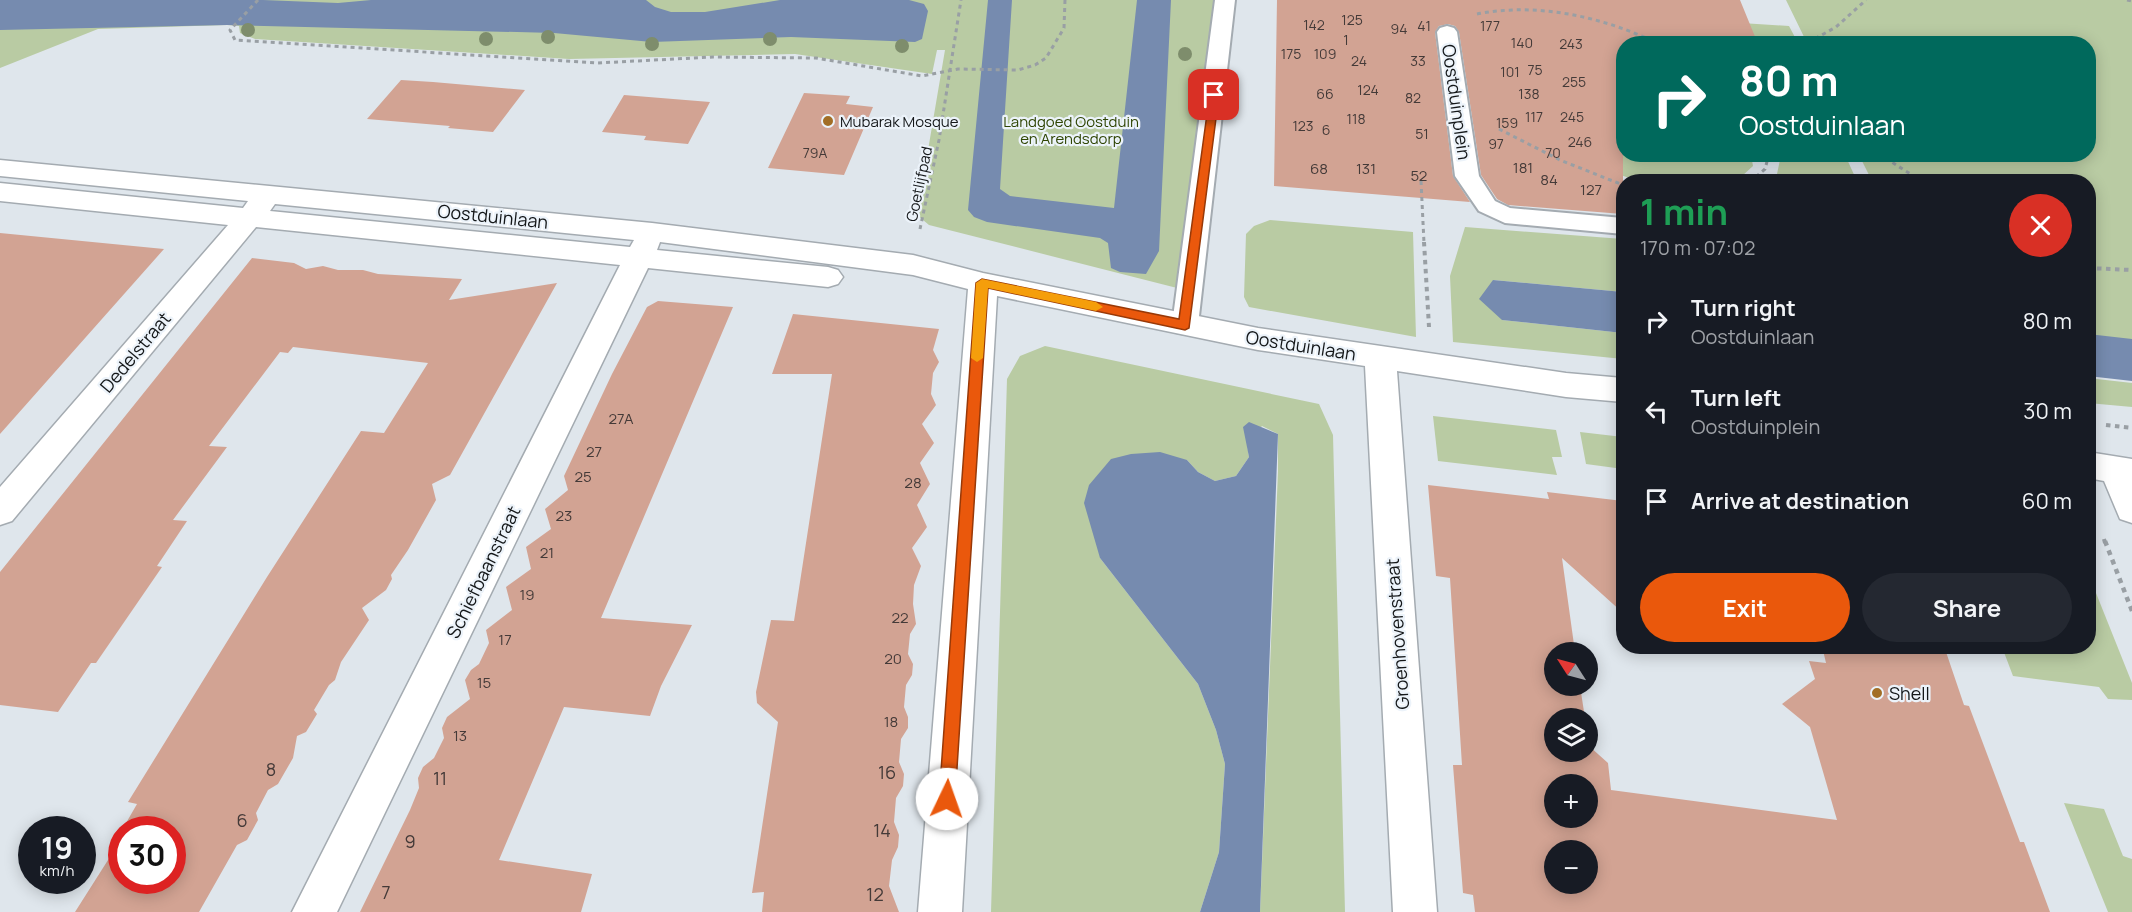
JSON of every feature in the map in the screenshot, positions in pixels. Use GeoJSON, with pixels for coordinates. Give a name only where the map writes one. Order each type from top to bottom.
{"type":"FeatureCollection","features":[{"type":"Feature","properties":{"kind":"street","name":"Oostduinlaan"},"geometry":{"type":"LineString","coordinates":[[0,168],[270,193],[646,244],[895,284],[982,283]]}},
{"type":"Feature","properties":{"kind":"street","name":"Oostduinlaan"},"geometry":{"type":"LineString","coordinates":[[0,192],[249,217],[914,265],[982,283],[1314,349],[1616,389]]}},
{"type":"Feature","properties":{"kind":"street","name":"Dedelstraat"},"geometry":{"type":"LineString","coordinates":[[0,511],[270,193]]}},
{"type":"Feature","properties":{"kind":"street","name":"Schiefbaanstraat"},"geometry":{"type":"LineString","coordinates":[[314,912],[646,244]]}},
{"type":"Feature","properties":{"kind":"street"},"geometry":{"type":"LineString","coordinates":[[940,912],[982,283]]}},
{"type":"Feature","properties":{"kind":"street","name":"Groenhovenstraat"},"geometry":{"type":"LineString","coordinates":[[1380,356],[1415,912]]}},
{"type":"Feature","properties":{"kind":"street"},"geometry":{"type":"LineString","coordinates":[[2112,469],[2132,509]]}},
{"type":"Feature","properties":{"kind":"lane"},"geometry":{"type":"LineString","coordinates":[[1185,325],[1225,0]]}},
{"type":"Feature","properties":{"kind":"lane","name":"Oostduinplein"},"geometry":{"type":"LineString","coordinates":[[1448,33],[1467,176],[1487,206],[1505,215],[1616,225]]}},
{"type":"Feature","properties":{"kind":"path"},"geometry":{"type":"LineString","coordinates":[[258,0],[230,30],[234,40],[251,43],[598,63],[768,56],[816,58],[922,76],[957,69],[1018,70],[1035,65],[1046,58],[1064,28],[1065,0]]}},
{"type":"Feature","properties":{"kind":"path","name":"Goetlijfpad"},"geometry":{"type":"LineString","coordinates":[[914,265],[961,0]]}},
{"type":"Feature","properties":{"kind":"path"},"geometry":{"type":"LineString","coordinates":[[1821,36],[1836,27],[1866,0]]}},
{"type":"Feature","properties":{"kind":"path"},"geometry":{"type":"LineString","coordinates":[[2127,0],[2132,1]]}},
{"type":"Feature","properties":{"kind":"path"},"geometry":{"type":"LineString","coordinates":[[1536,5],[1596,16],[1631,28],[1645,36]]}},
{"type":"Feature","properties":{"kind":"path"},"geometry":{"type":"LineString","coordinates":[[1448,33],[1490,6]]}},
{"type":"Feature","properties":{"kind":"path"},"geometry":{"type":"LineString","coordinates":[[1457,104],[1533,150],[1616,183]]}},
{"type":"Feature","properties":{"kind":"path"},"geometry":{"type":"LineString","coordinates":[[1760,174],[1766,169],[1767,162]]}},
{"type":"Feature","properties":{"kind":"path"},"geometry":{"type":"LineString","coordinates":[[1892,162],[1910,174]]}},
{"type":"Feature","properties":{"kind":"path"},"geometry":{"type":"LineString","coordinates":[[1421,181],[1431,364]]}},
{"type":"Feature","properties":{"kind":"path"},"geometry":{"type":"LineString","coordinates":[[2096,268],[2132,270]]}},
{"type":"Feature","properties":{"kind":"path"},"geometry":{"type":"LineString","coordinates":[[2099,424],[2132,428]]}},
{"type":"Feature","properties":{"kind":"path"},"geometry":{"type":"LineString","coordinates":[[2099,528],[2132,611]]}},
{"type":"Feature","properties":{"kind":"green space","name":"Landgoed Oostduin en Arendsdorp"},"geometry":{"type":"Polygon","coordinates":[[[0,0],[1220,0],[1181,289],[929,225],[917,215],[945,50],[937,50],[932,74],[795,54],[569,59],[255,39],[240,33],[239,26],[227,25],[98,29],[0,68],[0,0]]]}},
{"type":"Feature","properties":{"kind":"green space"},"geometry":{"type":"Polygon","coordinates":[[[1786,0],[2132,0],[2132,356],[2096,353],[2096,174],[1868,174],[1862,162],[2096,162],[2096,36],[1804,36],[1786,0]]]}},
{"type":"Feature","properties":{"kind":"green space"},"geometry":{"type":"Polygon","coordinates":[[[1649,17],[1789,26],[1794,36],[1664,36],[1649,17]]]}},
{"type":"Feature","properties":{"kind":"green space"},"geometry":{"type":"Polygon","coordinates":[[[1616,96],[1616,162],[1752,162],[1753,166],[1744,174],[1618,174],[1606,170],[1616,96]]]}},
{"type":"Feature","properties":{"kind":"green space"},"geometry":{"type":"Polygon","coordinates":[[[1780,162],[1848,162],[1854,174],[1777,174],[1780,162]]]}},
{"type":"Feature","properties":{"kind":"green space"},"geometry":{"type":"Polygon","coordinates":[[[1270,220],[1413,232],[1416,337],[1249,307],[1244,297],[1246,234],[1254,226],[1270,220]]]}},
{"type":"Feature","properties":{"kind":"green space"},"geometry":{"type":"Polygon","coordinates":[[[1465,227],[1616,238],[1616,291],[1493,280],[1502,320],[1616,332],[1616,358],[1453,342],[1450,276],[1465,227]]]}},
{"type":"Feature","properties":{"kind":"green space"},"geometry":{"type":"Polygon","coordinates":[[[1045,346],[1319,404],[1333,435],[1345,912],[1260,912],[1278,471],[1278,434],[1262,426],[1247,444],[1249,457],[1236,476],[1215,481],[1198,472],[1187,460],[1100,558],[1198,684],[1216,730],[1225,764],[1219,852],[1200,912],[991,912],[1007,379],[1020,356],[1045,346]]]}},
{"type":"Feature","properties":{"kind":"green space"},"geometry":{"type":"Polygon","coordinates":[[[2096,379],[2132,383],[2132,407],[2096,404],[2096,379]]]}},
{"type":"Feature","properties":{"kind":"green space"},"geometry":{"type":"Polygon","coordinates":[[[1433,416],[1556,430],[1562,457],[1552,457],[1557,475],[1438,461],[1433,416]]]}},
{"type":"Feature","properties":{"kind":"green space"},"geometry":{"type":"Polygon","coordinates":[[[1580,432],[1616,436],[1616,468],[1586,464],[1580,432]]]}},
{"type":"Feature","properties":{"kind":"green space"},"geometry":{"type":"Polygon","coordinates":[[[2096,593],[2132,683],[2132,700],[2108,699],[2099,687],[2013,676],[2005,654],[2096,654],[2096,593]]]}},
{"type":"Feature","properties":{"kind":"green space"},"geometry":{"type":"Polygon","coordinates":[[[2064,803],[2104,809],[2123,856],[2132,859],[2132,912],[2108,912],[2064,803]]]}},
{"type":"Feature","properties":{"kind":"water"},"geometry":{"type":"Polygon","coordinates":[[[0,0],[263,0],[338,3],[371,0],[646,0],[655,7],[671,12],[705,12],[780,0],[909,0],[924,4],[928,11],[922,39],[915,42],[791,37],[652,42],[554,33],[227,25],[0,30],[0,0]]]}},
{"type":"Feature","properties":{"kind":"water"},"geometry":{"type":"Polygon","coordinates":[[[988,0],[1012,0],[1000,189],[1010,196],[1114,208],[1137,0],[1171,0],[1159,251],[1146,274],[1120,272],[1111,268],[1108,243],[1100,238],[987,222],[974,217],[968,210],[988,0]]]}},
{"type":"Feature","properties":{"kind":"water"},"geometry":{"type":"Polygon","coordinates":[[[1493,280],[1616,291],[1616,332],[1502,320],[1479,299],[1493,280]]]}},
{"type":"Feature","properties":{"kind":"water"},"geometry":{"type":"Polygon","coordinates":[[[2096,335],[2132,339],[2132,381],[2096,377],[2096,335]]]}},
{"type":"Feature","properties":{"kind":"water"},"geometry":{"type":"Polygon","coordinates":[[[1249,422],[1278,434],[1260,912],[1200,912],[1219,852],[1225,764],[1216,730],[1198,684],[1100,558],[1084,503],[1089,485],[1111,459],[1131,454],[1160,452],[1187,460],[1198,472],[1215,481],[1236,476],[1249,457],[1243,427],[1249,422]]]}},
{"type":"Feature","properties":{"kind":"building"},"geometry":{"type":"Polygon","coordinates":[[[1277,0],[1740,0],[1755,36],[1616,36],[1616,162],[1623,162],[1623,174],[1616,174],[1616,213],[1508,205],[1497,199],[1481,175],[1459,32],[1455,26],[1448,24],[1439,26],[1435,32],[1453,176],[1470,202],[1274,186],[1277,0]]]}},
{"type":"Feature","properties":{"kind":"building"},"geometry":{"type":"Polygon","coordinates":[[[401,80],[525,90],[493,132],[367,119],[401,80]]]}},
{"type":"Feature","properties":{"kind":"building","name":"Mubarak Mosque"},"geometry":{"type":"Polygon","coordinates":[[[804,93],[850,96],[846,104],[873,107],[844,175],[768,168],[804,93]]]}},
{"type":"Feature","properties":{"kind":"building"},"geometry":{"type":"Polygon","coordinates":[[[624,95],[710,102],[688,144],[644,140],[646,136],[602,132],[624,95]]]}},
{"type":"Feature","properties":{"kind":"building"},"geometry":{"type":"Polygon","coordinates":[[[0,233],[164,249],[0,434],[0,233]]]}},
{"type":"Feature","properties":{"kind":"building"},"geometry":{"type":"Polygon","coordinates":[[[252,258],[294,263],[306,269],[323,266],[378,274],[462,279],[449,300],[557,283],[450,475],[432,484],[436,500],[391,575],[392,579],[386,590],[362,608],[369,620],[341,662],[335,680],[329,685],[314,710],[317,714],[306,732],[297,736],[293,758],[278,784],[268,790],[256,813],[258,820],[247,840],[237,845],[199,912],[75,912],[86,894],[96,894],[96,879],[108,860],[108,894],[186,894],[186,816],[130,816],[137,804],[128,802],[267,577],[361,431],[384,433],[428,363],[293,347],[288,353],[280,352],[209,446],[227,447],[173,520],[187,521],[157,566],[162,567],[96,663],[91,663],[58,712],[0,705],[0,572],[252,258]]]}},
{"type":"Feature","properties":{"kind":"building"},"geometry":{"type":"Polygon","coordinates":[[[658,301],[733,307],[601,618],[692,625],[661,686],[650,716],[564,707],[499,860],[592,874],[581,912],[360,912],[410,810],[419,788],[418,778],[423,767],[434,758],[444,738],[442,728],[447,717],[470,699],[465,680],[471,670],[479,664],[489,643],[486,630],[512,610],[506,587],[531,569],[526,547],[551,529],[545,509],[568,490],[564,476],[612,374],[647,307],[658,301]]]}},
{"type":"Feature","properties":{"kind":"building"},"geometry":{"type":"Polygon","coordinates":[[[793,314],[939,329],[933,350],[939,362],[933,373],[931,394],[936,405],[922,424],[934,443],[920,463],[930,484],[917,505],[927,527],[912,548],[921,566],[914,585],[913,604],[916,624],[910,634],[908,654],[913,664],[912,675],[906,685],[904,707],[908,717],[908,728],[901,739],[899,762],[904,774],[903,786],[896,798],[894,822],[899,835],[898,847],[892,860],[889,886],[899,912],[762,912],[764,892],[752,893],[778,722],[757,703],[756,692],[771,620],[794,621],[832,374],[772,374],[793,314]]]}},
{"type":"Feature","properties":{"kind":"building","name":"Shell"},"geometry":{"type":"Polygon","coordinates":[[[1428,485],[1549,499],[1547,492],[1616,500],[1616,607],[1562,558],[1574,642],[1544,642],[1544,696],[1582,696],[1583,708],[1544,708],[1544,762],[1598,762],[1598,754],[1608,763],[1611,790],[1837,820],[1810,727],[1782,704],[1815,679],[1809,661],[1826,663],[1824,654],[1947,654],[1964,705],[1969,706],[2020,842],[2024,842],[2050,912],[1475,912],[1473,895],[1463,893],[1453,765],[1462,765],[1450,578],[1436,576],[1428,485]]]}},
{"type":"Feature","properties":{"kind":"slow traffic"},"geometry":{"type":"LineString","coordinates":[[977,358],[982,283],[1096,307]]}},
{"type":"Feature","properties":{"kind":"place","name":"Mubarak Mosque"},"geometry":{"type":"Point","coordinates":[828,121]}},
{"type":"Feature","properties":{"kind":"place","name":"Shell"},"geometry":{"type":"Point","coordinates":[1877,693]}},
{"type":"Feature","properties":{"kind":"route"},"geometry":{"type":"LineString","coordinates":[[947,799],[982,283],[1185,325],[1214,95]]}}]}
